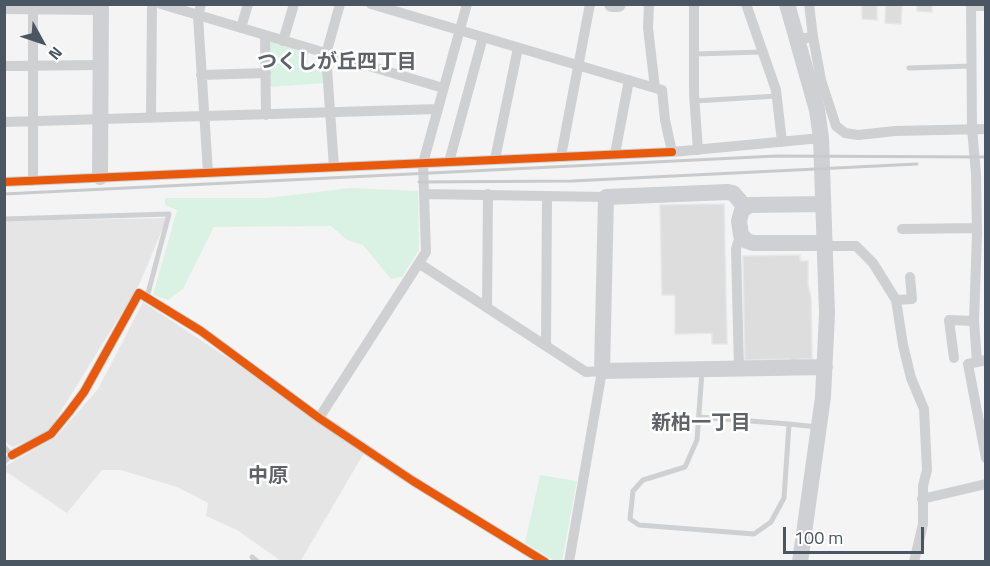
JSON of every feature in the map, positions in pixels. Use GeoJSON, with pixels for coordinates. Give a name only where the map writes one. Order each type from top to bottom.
{"type":"FeatureCollection","features":[{"type":"Feature","properties":{"kind":"street"},"geometry":{"type":"LineString","coordinates":[[151,118],[152,4]]}},
{"type":"Feature","properties":{"kind":"street"},"geometry":{"type":"LineString","coordinates":[[161,4],[199,10],[265,36],[443,88]]}},
{"type":"Feature","properties":{"kind":"street"},"geometry":{"type":"LineString","coordinates":[[241,28],[248,4]]}},
{"type":"Feature","properties":{"kind":"street"},"geometry":{"type":"LineString","coordinates":[[283,41],[294,4]]}},
{"type":"Feature","properties":{"kind":"street"},"geometry":{"type":"LineString","coordinates":[[334,167],[327,54],[340,4]]}},
{"type":"Feature","properties":{"kind":"street"},"geometry":{"type":"LineString","coordinates":[[371,4],[662,90],[664,120],[672,152]]}},
{"type":"Feature","properties":{"kind":"street"},"geometry":{"type":"LineString","coordinates":[[319,418],[426,252],[423,163],[467,4]]}},
{"type":"Feature","properties":{"kind":"street"},"geometry":{"type":"LineString","coordinates":[[561,156],[590,4]]}},
{"type":"Feature","properties":{"kind":"street"},"geometry":{"type":"LineString","coordinates":[[612,4],[618,4]]}},
{"type":"Feature","properties":{"kind":"street"},"geometry":{"type":"LineString","coordinates":[[649,4],[648,28],[655,88]]}},
{"type":"Feature","properties":{"kind":"street"},"geometry":{"type":"LineString","coordinates":[[694,4],[698,150]]}},
{"type":"Feature","properties":{"kind":"street"},"geometry":{"type":"LineString","coordinates":[[746,4],[777,96],[782,142]]}},
{"type":"Feature","properties":{"kind":"street"},"geometry":{"type":"LineString","coordinates":[[800,561],[819,427],[827,314],[821,138],[805,38],[809,4]]}},
{"type":"Feature","properties":{"kind":"street"},"geometry":{"type":"LineString","coordinates":[[788,5],[805,38],[836,126],[845,133],[858,135],[895,131],[986,129]]}},
{"type":"Feature","properties":{"kind":"street"},"geometry":{"type":"LineString","coordinates":[[986,6],[971,5],[972,128],[981,199],[981,253],[976,275],[980,289],[974,321],[981,361],[968,364],[986,458]]}},
{"type":"Feature","properties":{"kind":"street"},"geometry":{"type":"LineString","coordinates":[[33,7],[33,181]]}},
{"type":"Feature","properties":{"kind":"street"},"geometry":{"type":"LineString","coordinates":[[4,9],[101,8],[100,177]]}},
{"type":"Feature","properties":{"kind":"street"},"geometry":{"type":"LineString","coordinates":[[199,10],[208,173]]}},
{"type":"Feature","properties":{"kind":"street"},"geometry":{"type":"LineString","coordinates":[[265,36],[266,115]]}},
{"type":"Feature","properties":{"kind":"street"},"geometry":{"type":"LineString","coordinates":[[449,162],[483,37]]}},
{"type":"Feature","properties":{"kind":"street"},"geometry":{"type":"LineString","coordinates":[[495,159],[519,48]]}},
{"type":"Feature","properties":{"kind":"street"},"geometry":{"type":"LineString","coordinates":[[4,66],[100,65]]}},
{"type":"Feature","properties":{"kind":"street"},"geometry":{"type":"LineString","coordinates":[[201,75],[266,73]]}},
{"type":"Feature","properties":{"kind":"street"},"geometry":{"type":"LineString","coordinates":[[615,154],[629,80]]}},
{"type":"Feature","properties":{"kind":"street"},"geometry":{"type":"LineString","coordinates":[[4,122],[438,109]]}},
{"type":"Feature","properties":{"kind":"street"},"geometry":{"type":"LineString","coordinates":[[4,182],[672,152],[821,138]]}},
{"type":"Feature","properties":{"kind":"street"},"geometry":{"type":"LineString","coordinates":[[424,194],[606,197],[728,192],[733,193],[745,207]]}},
{"type":"Feature","properties":{"kind":"street"},"geometry":{"type":"LineString","coordinates":[[487,308],[488,194]]}},
{"type":"Feature","properties":{"kind":"street"},"geometry":{"type":"LineString","coordinates":[[546,346],[547,196]]}},
{"type":"Feature","properties":{"kind":"street"},"geometry":{"type":"LineString","coordinates":[[570,561],[602,371],[606,197]]}},
{"type":"Feature","properties":{"kind":"street"},"geometry":{"type":"LineString","coordinates":[[823,204],[750,205],[745,207],[740,215],[739,232],[743,238],[753,243],[824,243],[831,246],[856,246],[873,263],[896,300],[911,378],[924,410],[927,470],[922,486],[922,524],[914,561]]}},
{"type":"Feature","properties":{"kind":"street"},"geometry":{"type":"LineString","coordinates":[[902,229],[980,232]]}},
{"type":"Feature","properties":{"kind":"street"},"geometry":{"type":"LineString","coordinates":[[739,369],[736,249],[738,242],[743,238]]}},
{"type":"Feature","properties":{"kind":"street"},"geometry":{"type":"LineString","coordinates":[[420,264],[586,372],[825,367]]}},
{"type":"Feature","properties":{"kind":"street"},"geometry":{"type":"LineString","coordinates":[[963,275],[976,275]]}},
{"type":"Feature","properties":{"kind":"street"},"geometry":{"type":"LineString","coordinates":[[896,300],[912,298],[910,277]]}},
{"type":"Feature","properties":{"kind":"street"},"geometry":{"type":"LineString","coordinates":[[7,455],[51,434],[84,392],[139,293],[201,331],[319,418],[413,482],[545,561]]}},
{"type":"Feature","properties":{"kind":"street"},"geometry":{"type":"LineString","coordinates":[[954,358],[950,320],[974,321]]}},
{"type":"Feature","properties":{"kind":"street"},"geometry":{"type":"LineString","coordinates":[[922,499],[986,484]]}},
{"type":"Feature","properties":{"kind":"lane"},"geometry":{"type":"LineString","coordinates":[[694,54],[763,52]]}},
{"type":"Feature","properties":{"kind":"lane"},"geometry":{"type":"LineString","coordinates":[[909,68],[971,66]]}},
{"type":"Feature","properties":{"kind":"lane"},"geometry":{"type":"LineString","coordinates":[[695,101],[777,96]]}},
{"type":"Feature","properties":{"kind":"lane"},"geometry":{"type":"LineString","coordinates":[[4,219],[170,214],[147,297]]}},
{"type":"Feature","properties":{"kind":"lane"},"geometry":{"type":"LineString","coordinates":[[702,369],[697,440],[685,466],[643,480],[633,491],[630,519],[639,525],[754,534],[771,522],[784,498],[789,424]]}},
{"type":"Feature","properties":{"kind":"lane"},"geometry":{"type":"LineString","coordinates":[[699,417],[819,427]]}},
{"type":"Feature","properties":{"kind":"lane"},"geometry":{"type":"LineString","coordinates":[[252,556],[258,561]]}},
{"type":"Feature","properties":{"kind":"shaded area"},"geometry":{"type":"Polygon","coordinates":[[[167,218],[139,285],[48,432],[13,447],[4,441],[4,221],[167,218]]]}},
{"type":"Feature","properties":{"kind":"shaded area"},"geometry":{"type":"Polygon","coordinates":[[[143,302],[263,381],[364,453],[300,562],[281,561],[237,530],[206,516],[208,503],[177,487],[121,470],[102,470],[67,513],[5,471],[4,467],[56,437],[98,389],[143,302]]]}},
{"type":"Feature","properties":{"kind":"green space"},"geometry":{"type":"Polygon","coordinates":[[[271,41],[308,52],[307,66],[323,65],[325,83],[269,87],[268,43],[271,41]]]}},
{"type":"Feature","properties":{"kind":"green space"},"geometry":{"type":"Polygon","coordinates":[[[350,188],[418,191],[419,250],[402,277],[391,279],[363,245],[347,240],[331,226],[214,227],[183,289],[168,300],[153,295],[177,210],[165,205],[165,198],[267,198],[350,188]]]}},
{"type":"Feature","properties":{"kind":"green space"},"geometry":{"type":"Polygon","coordinates":[[[540,475],[577,481],[562,561],[555,561],[525,543],[540,475]]]}},
{"type":"Feature","properties":{"kind":"building"},"geometry":{"type":"Polygon","coordinates":[[[862,4],[877,4],[877,20],[862,19],[862,4]]]}},
{"type":"Feature","properties":{"kind":"building"},"geometry":{"type":"Polygon","coordinates":[[[886,4],[902,4],[901,24],[885,23],[886,4]]]}},
{"type":"Feature","properties":{"kind":"building"},"geometry":{"type":"Polygon","coordinates":[[[917,4],[932,4],[932,12],[917,11],[917,4]]]}},
{"type":"Feature","properties":{"kind":"building"},"geometry":{"type":"Polygon","coordinates":[[[724,204],[727,344],[712,344],[712,333],[675,334],[675,295],[662,295],[660,205],[724,204]]]}},
{"type":"Feature","properties":{"kind":"building"},"geometry":{"type":"Polygon","coordinates":[[[800,255],[800,261],[808,261],[812,359],[797,359],[797,362],[790,362],[790,359],[745,360],[743,256],[800,255]]]}},
{"type":"Feature","properties":{"kind":"railway"},"geometry":{"type":"LineString","coordinates":[[4,194],[776,156],[986,157]]}},
{"type":"Feature","properties":{"kind":"railway"},"geometry":{"type":"LineString","coordinates":[[419,182],[572,181],[917,164]]}},
{"type":"Feature","properties":{"kind":"cycle path"},"geometry":{"type":"LineString","coordinates":[[4,182],[672,152]]}},
{"type":"Feature","properties":{"kind":"cycle path"},"geometry":{"type":"LineString","coordinates":[[12,455],[51,434],[69,412],[84,392],[139,293],[201,331],[319,418],[413,481],[545,562]]}},
{"type":"Feature","properties":{"kind":"district","name":"つくしが丘四丁目"},"geometry":{"type":"Point","coordinates":[337,63]}},
{"type":"Feature","properties":{"kind":"district","name":"新柏一丁目"},"geometry":{"type":"Point","coordinates":[701,424]}},
{"type":"Feature","properties":{"kind":"district","name":"中原"},"geometry":{"type":"Point","coordinates":[268,477]}}]}
